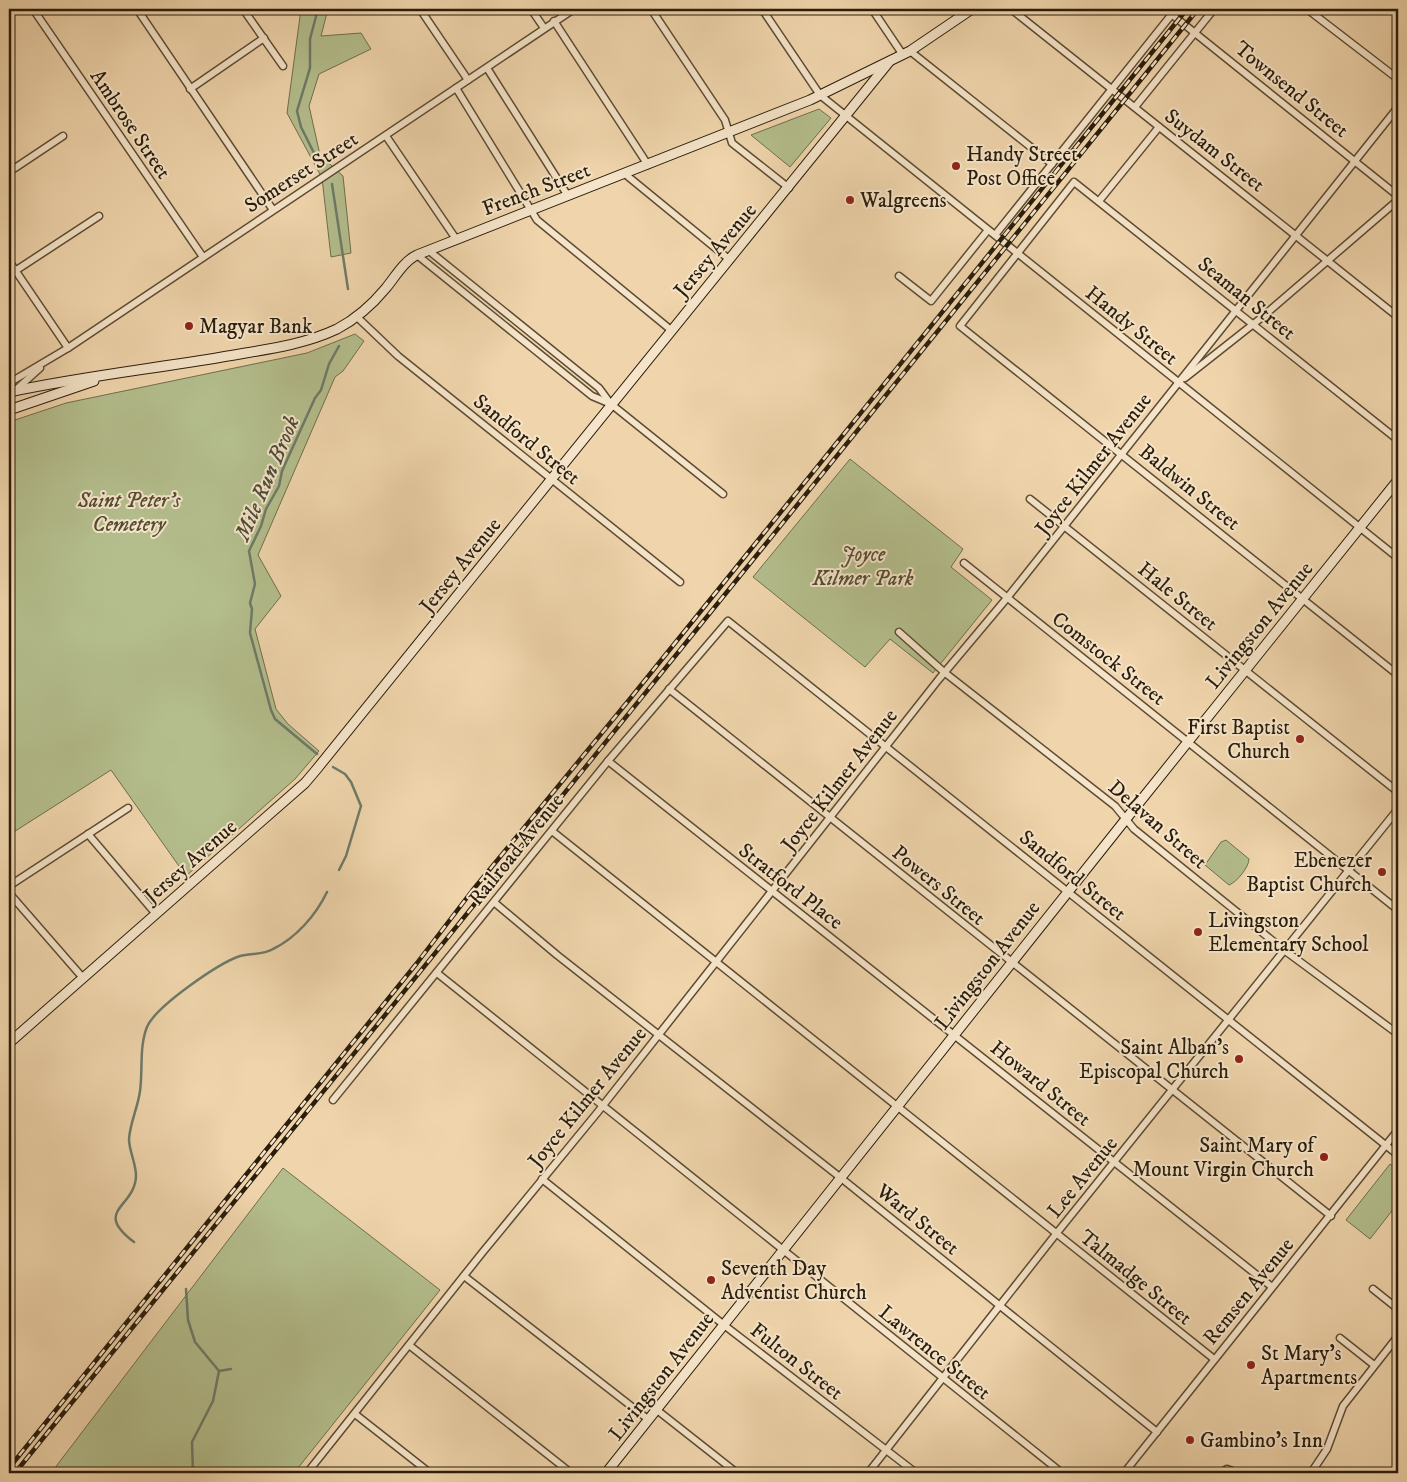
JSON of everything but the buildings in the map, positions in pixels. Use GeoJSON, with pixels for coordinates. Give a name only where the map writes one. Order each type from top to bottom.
{"type":"FeatureCollection","features":[{"type":"Feature","properties":{"kind":"main road","name":"French Street"},"geometry":{"type":"LineString","coordinates":[[11,393],[62,380],[113,375],[288,345],[320,336],[357,317],[385,290],[409,260],[417,255],[729,133],[820,95],[906,53],[972,9]]}},
{"type":"Feature","properties":{"kind":"main road","name":"Jersey Avenue"},"geometry":{"type":"LineString","coordinates":[[9,1042],[156,914],[316,770],[671,330],[789,188],[889,62]]}},
{"type":"Feature","properties":{"kind":"main road","name":"French Street"},"geometry":{"type":"LineString","coordinates":[[9,410],[50,394],[113,375]]}},
{"type":"Feature","properties":{"kind":"main road","name":"Livingston Avenue"},"geometry":{"type":"LineString","coordinates":[[606,1473],[1398,480]]}},
{"type":"Feature","properties":{"kind":"street","name":"Ambrose Street"},"geometry":{"type":"LineString","coordinates":[[34,9],[203,257]]}},
{"type":"Feature","properties":{"kind":"street"},"geometry":{"type":"LineString","coordinates":[[137,9],[273,210]]}},
{"type":"Feature","properties":{"kind":"street"},"geometry":{"type":"LineString","coordinates":[[243,9],[283,66]]}},
{"type":"Feature","properties":{"kind":"street"},"geometry":{"type":"LineString","coordinates":[[420,9],[468,80]]}},
{"type":"Feature","properties":{"kind":"street"},"geometry":{"type":"LineString","coordinates":[[531,9],[544,28]]}},
{"type":"Feature","properties":{"kind":"street","name":"Somerset Street"},"geometry":{"type":"LineString","coordinates":[[9,382],[68,348],[574,9]]}},
{"type":"Feature","properties":{"kind":"street"},"geometry":{"type":"LineString","coordinates":[[651,9],[725,120],[732,143],[789,188]]}},
{"type":"Feature","properties":{"kind":"street","name":"Handy Street"},"geometry":{"type":"LineString","coordinates":[[762,9],[820,95],[1398,558]]}},
{"type":"Feature","properties":{"kind":"street"},"geometry":{"type":"LineString","coordinates":[[872,9],[906,53],[1052,164]]}},
{"type":"Feature","properties":{"kind":"street","name":"Suydam Street"},"geometry":{"type":"LineString","coordinates":[[1011,9],[1398,317]]}},
{"type":"Feature","properties":{"kind":"street","name":"Townsend Street"},"geometry":{"type":"LineString","coordinates":[[1165,9],[1398,198]]}},
{"type":"Feature","properties":{"kind":"street"},"geometry":{"type":"LineString","coordinates":[[1135,107],[1214,9]]}},
{"type":"Feature","properties":{"kind":"street"},"geometry":{"type":"LineString","coordinates":[[1307,9],[1398,79]]}},
{"type":"Feature","properties":{"kind":"street"},"geometry":{"type":"LineString","coordinates":[[995,235],[1172,14]]}},
{"type":"Feature","properties":{"kind":"street"},"geometry":{"type":"LineString","coordinates":[[554,22],[648,165]]}},
{"type":"Feature","properties":{"kind":"street"},"geometry":{"type":"LineString","coordinates":[[190,89],[264,38]]}},
{"type":"Feature","properties":{"kind":"street"},"geometry":{"type":"LineString","coordinates":[[487,68],[568,196]]}},
{"type":"Feature","properties":{"kind":"street"},"geometry":{"type":"LineString","coordinates":[[456,88],[536,220],[671,330]]}},
{"type":"Feature","properties":{"kind":"street","name":"Joyce Kilmer Avenue"},"geometry":{"type":"LineString","coordinates":[[306,1473],[602,1105],[944,672],[1007,598],[1398,107]]}},
{"type":"Feature","properties":{"kind":"street"},"geometry":{"type":"LineString","coordinates":[[1099,202],[1159,127]]}},
{"type":"Feature","properties":{"kind":"street"},"geometry":{"type":"LineString","coordinates":[[9,172],[62,136]]}},
{"type":"Feature","properties":{"kind":"street"},"geometry":{"type":"LineString","coordinates":[[386,136],[456,239]]}},
{"type":"Feature","properties":{"kind":"street"},"geometry":{"type":"LineString","coordinates":[[625,174],[730,260]]}},
{"type":"Feature","properties":{"kind":"street","name":"Seaman Street"},"geometry":{"type":"LineString","coordinates":[[1016,253],[1074,182],[1398,440]]}},
{"type":"Feature","properties":{"kind":"street"},"geometry":{"type":"LineString","coordinates":[[1178,383],[1253,325],[1330,261],[1398,198]]}},
{"type":"Feature","properties":{"kind":"street"},"geometry":{"type":"LineString","coordinates":[[16,271],[99,216]]}},
{"type":"Feature","properties":{"kind":"street"},"geometry":{"type":"LineString","coordinates":[[899,276],[931,301],[988,230]]}},
{"type":"Feature","properties":{"kind":"street"},"geometry":{"type":"LineString","coordinates":[[428,250],[600,388],[611,404]]}},
{"type":"Feature","properties":{"kind":"street","name":"Baldwin Street"},"geometry":{"type":"LineString","coordinates":[[1016,253],[960,326],[1122,453],[1398,675]]}},
{"type":"Feature","properties":{"kind":"street"},"geometry":{"type":"LineString","coordinates":[[417,255],[592,396],[611,404],[723,494]]}},
{"type":"Feature","properties":{"kind":"street"},"geometry":{"type":"LineString","coordinates":[[9,261],[68,348]]}},
{"type":"Feature","properties":{"kind":"street","name":"Sandford Street"},"geometry":{"type":"LineString","coordinates":[[357,317],[398,356],[680,582]]}},
{"type":"Feature","properties":{"kind":"street"},"geometry":{"type":"LineString","coordinates":[[522,339],[528,331]]}},
{"type":"Feature","properties":{"kind":"street","name":"Somerset Street"},"geometry":{"type":"LineString","coordinates":[[11,393],[46,362]]}},
{"type":"Feature","properties":{"kind":"street","name":"Hale Street"},"geometry":{"type":"LineString","coordinates":[[1030,499],[1398,792]]}},
{"type":"Feature","properties":{"kind":"street","name":"Comstock Street"},"geometry":{"type":"LineString","coordinates":[[964,563],[1398,910]]}},
{"type":"Feature","properties":{"kind":"street","name":"Sandford Street"},"geometry":{"type":"LineString","coordinates":[[728,621],[1398,1154]]}},
{"type":"Feature","properties":{"kind":"street","name":"Railroad Avenue"},"geometry":{"type":"LineString","coordinates":[[333,1100],[495,903],[608,761],[728,621]]}},
{"type":"Feature","properties":{"kind":"street","name":"Delavan Street"},"geometry":{"type":"LineString","coordinates":[[899,632],[944,672],[1115,806],[1134,829],[1284,950],[1398,1034]]}},
{"type":"Feature","properties":{"kind":"street","name":"Powers Street"},"geometry":{"type":"LineString","coordinates":[[668,689],[1331,1216]]}},
{"type":"Feature","properties":{"kind":"street","name":"Stratford Place"},"geometry":{"type":"LineString","coordinates":[[608,761],[954,1035]]}},
{"type":"Feature","properties":{"kind":"street"},"geometry":{"type":"LineString","coordinates":[[9,886],[128,808]]}},
{"type":"Feature","properties":{"kind":"street","name":"Lee Avenue"},"geometry":{"type":"LineString","coordinates":[[868,1473],[1056,1234],[1115,1163],[1398,808]]}},
{"type":"Feature","properties":{"kind":"street","name":"Talmadge Street"},"geometry":{"type":"LineString","coordinates":[[552,831],[1214,1359]]}},
{"type":"Feature","properties":{"kind":"street"},"geometry":{"type":"LineString","coordinates":[[88,834],[156,914]]}},
{"type":"Feature","properties":{"kind":"street"},"geometry":{"type":"LineString","coordinates":[[9,893],[82,978]]}},
{"type":"Feature","properties":{"kind":"street","name":"Ward Street"},"geometry":{"type":"LineString","coordinates":[[495,903],[557,955],[841,1178],[1157,1432]]}},
{"type":"Feature","properties":{"kind":"street","name":"Lawrence Street"},"geometry":{"type":"LineString","coordinates":[[437,973],[942,1379],[1062,1473]]}},
{"type":"Feature","properties":{"kind":"street","name":"Howard Street"},"geometry":{"type":"LineString","coordinates":[[954,1035],[1272,1287]]}},
{"type":"Feature","properties":{"kind":"street","name":"Remsen Avenue"},"geometry":{"type":"LineString","coordinates":[[1124,1473],[1398,1130]]}},
{"type":"Feature","properties":{"kind":"street","name":"Fulton Street"},"geometry":{"type":"LineString","coordinates":[[542,1179],[724,1325],[916,1473]]}},
{"type":"Feature","properties":{"kind":"street"},"geometry":{"type":"LineString","coordinates":[[464,1276],[649,1420]]}},
{"type":"Feature","properties":{"kind":"street"},"geometry":{"type":"LineString","coordinates":[[1373,1289],[1398,1309]]}},
{"type":"Feature","properties":{"kind":"street"},"geometry":{"type":"LineString","coordinates":[[1311,1473],[1327,1449],[1343,1406],[1398,1336]]}},
{"type":"Feature","properties":{"kind":"street"},"geometry":{"type":"LineString","coordinates":[[1340,1338],[1374,1365]]}},
{"type":"Feature","properties":{"kind":"street"},"geometry":{"type":"LineString","coordinates":[[409,1345],[571,1473]]}},
{"type":"Feature","properties":{"kind":"street"},"geometry":{"type":"LineString","coordinates":[[657,1410],[737,1473]]}},
{"type":"Feature","properties":{"kind":"street"},"geometry":{"type":"LineString","coordinates":[[355,1414],[430,1473]]}},
{"type":"Feature","properties":{"kind":"street"},"geometry":{"type":"LineString","coordinates":[[1220,1473],[1227,1468],[1238,1473]]}},
{"type":"Feature","properties":{"kind":"green space"},"geometry":{"type":"Polygon","coordinates":[[[301,9],[328,9],[321,36],[361,33],[371,49],[319,74],[309,106],[320,155],[343,176],[351,253],[331,257],[322,178],[287,113],[301,9]]]}},
{"type":"Feature","properties":{"kind":"green space"},"geometry":{"type":"Polygon","coordinates":[[[819,109],[831,118],[790,167],[751,135],[819,109]]]}},
{"type":"Feature","properties":{"kind":"green space","name":"Saint Peter's Cemetery"},"geometry":{"type":"Polygon","coordinates":[[[355,334],[364,341],[343,371],[335,377],[258,555],[281,596],[255,629],[276,709],[288,724],[319,751],[295,779],[186,876],[111,770],[9,835],[9,422],[66,403],[307,353],[355,334]]]}},
{"type":"Feature","properties":{"kind":"green space","name":"Joyce Kilmer Park"},"geometry":{"type":"Polygon","coordinates":[[[850,459],[963,549],[951,567],[992,600],[933,673],[890,639],[865,667],[753,577],[850,459]]]}},
{"type":"Feature","properties":{"kind":"green space"},"geometry":{"type":"Polygon","coordinates":[[[1226,840],[1249,859],[1242,874],[1229,885],[1205,865],[1221,842],[1226,840]]]}},
{"type":"Feature","properties":{"kind":"green space"},"geometry":{"type":"Polygon","coordinates":[[[1390,1164],[1398,1170],[1398,1203],[1370,1239],[1346,1220],[1390,1164]]]}},
{"type":"Feature","properties":{"kind":"green space"},"geometry":{"type":"Polygon","coordinates":[[[283,1168],[440,1290],[294,1473],[51,1473],[283,1168]]]}},
{"type":"Feature","properties":{"kind":"waterway","name":"Mile Run Brook"},"geometry":{"type":"LineString","coordinates":[[318,9],[310,39],[310,68],[297,111],[301,127],[320,165]]}},
{"type":"Feature","properties":{"kind":"waterway","name":"Mile Run Brook"},"geometry":{"type":"LineString","coordinates":[[332,184],[348,289]]}},
{"type":"Feature","properties":{"kind":"waterway","name":"Mile Run Brook"},"geometry":{"type":"LineString","coordinates":[[317,754],[275,719],[271,710],[250,633],[252,609],[250,603],[255,584],[249,551],[261,526],[266,509],[279,486],[282,471],[315,398],[321,390],[329,364],[339,346]]}},
{"type":"Feature","properties":{"kind":"waterway","name":"Mile Run Brook"},"geometry":{"type":"LineString","coordinates":[[333,767],[345,774],[351,782],[361,806],[346,856],[339,870]]}},
{"type":"Feature","properties":{"kind":"waterway","name":"Mile Run Brook"},"geometry":{"type":"LineString","coordinates":[[134,1242],[116,1223],[116,1215],[134,1187],[136,1176],[129,1139],[140,1091],[142,1051],[147,1027],[162,1008],[175,997],[218,967],[240,956],[269,951],[290,939],[311,917],[327,892]]}},
{"type":"Feature","properties":{"kind":"waterway","name":"Mile Run Brook"},"geometry":{"type":"LineString","coordinates":[[186,1289],[188,1320],[195,1342],[219,1371],[213,1401],[192,1442],[193,1473]]}},
{"type":"Feature","properties":{"kind":"waterway"},"geometry":{"type":"LineString","coordinates":[[219,1371],[231,1369]]}},
{"type":"Feature","properties":{"kind":"railway"},"geometry":{"type":"LineString","coordinates":[[9,1468],[417,963],[472,891],[629,700],[1187,9]]}},
{"type":"Feature","properties":{"kind":"railway"},"geometry":{"type":"LineString","coordinates":[[15,1473],[1198,9]]}},
{"type":"Feature","properties":{"kind":"place","name":"Handy Street Post Office"},"geometry":{"type":"Point","coordinates":[956,166]}},
{"type":"Feature","properties":{"kind":"place","name":"Walgreens"},"geometry":{"type":"Point","coordinates":[850,200]}},
{"type":"Feature","properties":{"kind":"place","name":"Magyar Bank"},"geometry":{"type":"Point","coordinates":[189,326]}},
{"type":"Feature","properties":{"kind":"place","name":"First Baptist Church"},"geometry":{"type":"Point","coordinates":[1300,739]}},
{"type":"Feature","properties":{"kind":"place","name":"Ebenezer Baptist Church"},"geometry":{"type":"Point","coordinates":[1382,872]}},
{"type":"Feature","properties":{"kind":"place","name":"Livingston Elementary School"},"geometry":{"type":"Point","coordinates":[1198,932]}},
{"type":"Feature","properties":{"kind":"place","name":"Saint Alban's Episcopal Church"},"geometry":{"type":"Point","coordinates":[1239,1059]}},
{"type":"Feature","properties":{"kind":"place","name":"Saint Mary of Mount Virgin Church"},"geometry":{"type":"Point","coordinates":[1324,1157]}},
{"type":"Feature","properties":{"kind":"place","name":"Seventh Day Adventist Church"},"geometry":{"type":"Point","coordinates":[711,1280]}},
{"type":"Feature","properties":{"kind":"place","name":"St Mary's Apartments"},"geometry":{"type":"Point","coordinates":[1251,1365]}},
{"type":"Feature","properties":{"kind":"place","name":"Gambino's Inn"},"geometry":{"type":"Point","coordinates":[1190,1440]}}]}
